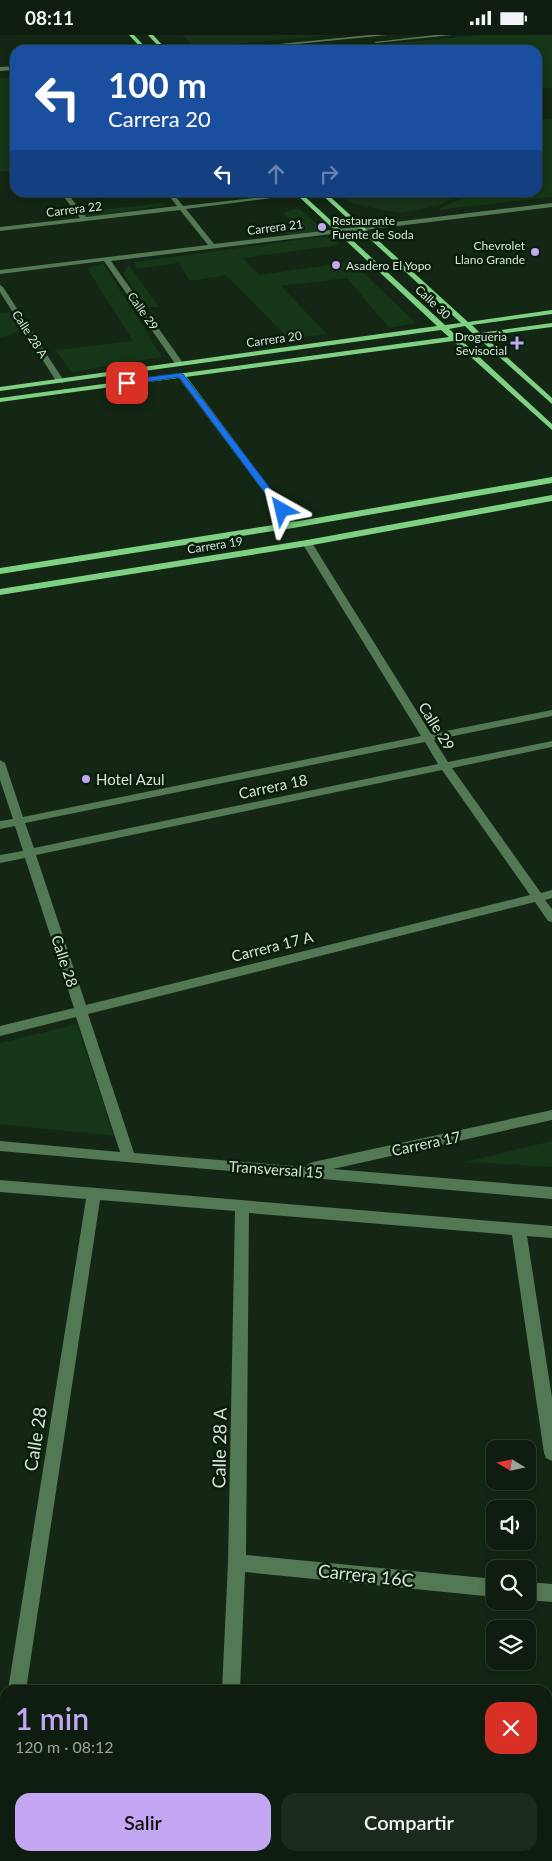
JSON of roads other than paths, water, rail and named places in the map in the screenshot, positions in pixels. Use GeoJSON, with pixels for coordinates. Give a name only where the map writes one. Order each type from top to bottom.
{"type":"FeatureCollection","features":[{"type":"Feature","properties":{"kind":"main road"},"geometry":{"type":"LineString","coordinates":[[131,35],[141,45]]}},
{"type":"Feature","properties":{"kind":"main road"},"geometry":{"type":"LineString","coordinates":[[150,35],[160,45]]}},
{"type":"Feature","properties":{"kind":"main road","name":"Calle 30"},"geometry":{"type":"LineString","coordinates":[[303,197],[552,428]]}},
{"type":"Feature","properties":{"kind":"main road","name":"Calle 30"},"geometry":{"type":"LineString","coordinates":[[328,197],[552,402]]}},
{"type":"Feature","properties":{"kind":"main road","name":"Carrera 20"},"geometry":{"type":"LineString","coordinates":[[0,389],[552,312]]}},
{"type":"Feature","properties":{"kind":"main road","name":"Carrera 20"},"geometry":{"type":"LineString","coordinates":[[0,400],[552,325]]}},
{"type":"Feature","properties":{"kind":"main road","name":"Carrera 19"},"geometry":{"type":"LineString","coordinates":[[0,571],[293,525],[552,480]]}},
{"type":"Feature","properties":{"kind":"main road","name":"Carrera 19"},"geometry":{"type":"LineString","coordinates":[[0,591],[306,543],[552,498]]}},
{"type":"Feature","properties":{"kind":"street"},"geometry":{"type":"LineString","coordinates":[[362,43],[384,35]]}},
{"type":"Feature","properties":{"kind":"street"},"geometry":{"type":"LineString","coordinates":[[275,45],[384,35]]}},
{"type":"Feature","properties":{"kind":"street"},"geometry":{"type":"LineString","coordinates":[[340,45],[450,35]]}},
{"type":"Feature","properties":{"kind":"street"},"geometry":{"type":"LineString","coordinates":[[67,197],[84,219]]}},
{"type":"Feature","properties":{"kind":"street"},"geometry":{"type":"LineString","coordinates":[[173,197],[212,246]]}},
{"type":"Feature","properties":{"kind":"street","name":"Carrera 22"},"geometry":{"type":"LineString","coordinates":[[0,229],[268,197]]}},
{"type":"Feature","properties":{"kind":"street","name":"Carrera 21"},"geometry":{"type":"LineString","coordinates":[[0,272],[552,205]]}},
{"type":"Feature","properties":{"kind":"street","name":"Calle 29"},"geometry":{"type":"LineString","coordinates":[[106,259],[179,363]]}},
{"type":"Feature","properties":{"kind":"street","name":"Calle 28 A"},"geometry":{"type":"LineString","coordinates":[[0,287],[60,381]]}},
{"type":"Feature","properties":{"kind":"street"},"geometry":{"type":"LineString","coordinates":[[181,375],[293,525]]}},
{"type":"Feature","properties":{"kind":"street","name":"Calle 29"},"geometry":{"type":"LineString","coordinates":[[306,543],[445,766],[552,918]]}},
{"type":"Feature","properties":{"kind":"street","name":"Carrera 18"},"geometry":{"type":"LineString","coordinates":[[0,825],[552,713]]}},
{"type":"Feature","properties":{"kind":"street","name":"Carrera 18"},"geometry":{"type":"LineString","coordinates":[[0,859],[552,744]]}},
{"type":"Feature","properties":{"kind":"street","name":"Calle 28"},"geometry":{"type":"LineString","coordinates":[[0,763],[129,1158]]}},
{"type":"Feature","properties":{"kind":"street","name":"Carrera 17 A"},"geometry":{"type":"LineString","coordinates":[[0,1031],[81,1009],[552,894]]}},
{"type":"Feature","properties":{"kind":"street","name":"Carrera 17"},"geometry":{"type":"LineString","coordinates":[[300,1171],[552,1115]]}},
{"type":"Feature","properties":{"kind":"street","name":"Transversal 15"},"geometry":{"type":"LineString","coordinates":[[0,1146],[552,1193]]}},
{"type":"Feature","properties":{"kind":"street"},"geometry":{"type":"LineString","coordinates":[[0,1186],[552,1232]]}},
{"type":"Feature","properties":{"kind":"street","name":"Calle 28"},"geometry":{"type":"LineString","coordinates":[[18,1685],[94,1194]]}},
{"type":"Feature","properties":{"kind":"street","name":"Calle 28 A"},"geometry":{"type":"LineString","coordinates":[[231,1685],[237,1563],[242,1206]]}},
{"type":"Feature","properties":{"kind":"street"},"geometry":{"type":"LineString","coordinates":[[520,1229],[552,1453]]}},
{"type":"Feature","properties":{"kind":"street","name":"Carrera 16C"},"geometry":{"type":"LineString","coordinates":[[237,1563],[486,1587]]}},
{"type":"Feature","properties":{"kind":"street"},"geometry":{"type":"LineString","coordinates":[[536,1592],[552,1593]]}},
{"type":"Feature","properties":{"kind":"place","name":"Restaurante Fuente de Soda"},"geometry":{"type":"Point","coordinates":[322,227]}},
{"type":"Feature","properties":{"kind":"place","name":"Chevrolet Llano Grande"},"geometry":{"type":"Point","coordinates":[535,252]}},
{"type":"Feature","properties":{"kind":"place","name":"Asadero El Yopo"},"geometry":{"type":"Point","coordinates":[336,265]}},
{"type":"Feature","properties":{"kind":"place","name":"Drogueria Sevisocial"},"geometry":{"type":"Point","coordinates":[517,343]}},
{"type":"Feature","properties":{"kind":"place","name":"Hotel Azul"},"geometry":{"type":"Point","coordinates":[86,779]}}]}
